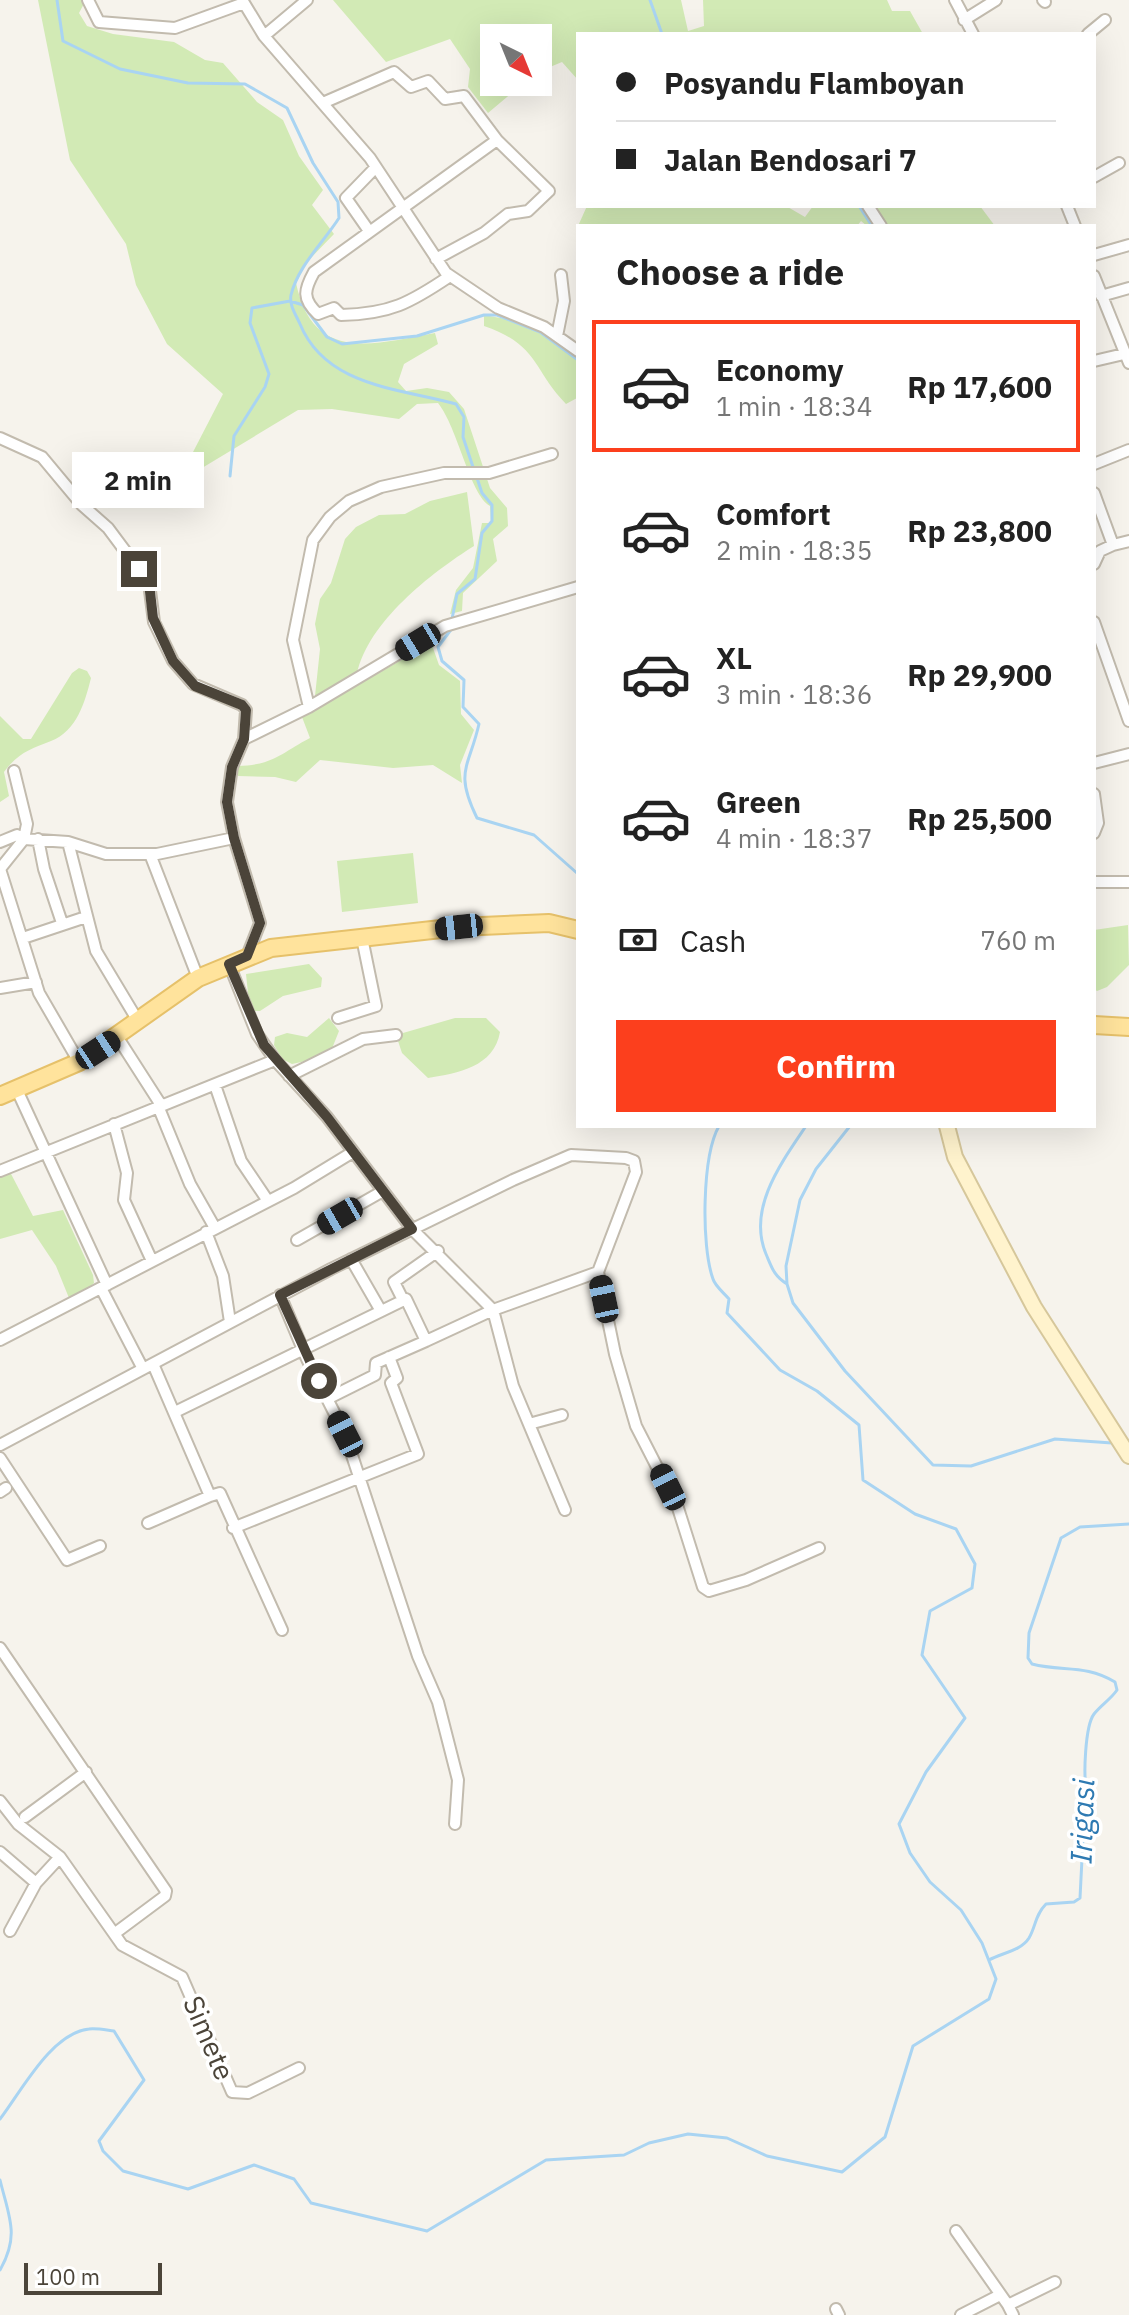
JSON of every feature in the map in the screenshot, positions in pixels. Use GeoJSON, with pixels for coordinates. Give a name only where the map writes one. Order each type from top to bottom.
{"type":"FeatureCollection","features":[{"type":"Feature","properties":{"kind":"main road"},"geometry":{"type":"LineString","coordinates":[[0,1096],[79,1062],[118,1038],[198,978],[271,948],[459,927],[549,923],[576,930]]}},
{"type":"Feature","properties":{"kind":"main road"},"geometry":{"type":"LineString","coordinates":[[1096,1025],[1129,1027]]}},
{"type":"Feature","properties":{"kind":"main road"},"geometry":{"type":"LineString","coordinates":[[948,1128],[955,1157],[1034,1307],[1129,1456]]}},
{"type":"Feature","properties":{"kind":"street"},"geometry":{"type":"LineString","coordinates":[[88,0],[99,22],[169,28],[244,3],[264,36],[325,102],[376,167],[450,276],[498,308],[544,327],[576,350]]}},
{"type":"Feature","properties":{"kind":"street"},"geometry":{"type":"LineString","coordinates":[[264,36],[307,0]]}},
{"type":"Feature","properties":{"kind":"street"},"geometry":{"type":"LineString","coordinates":[[955,0],[972,32]]}},
{"type":"Feature","properties":{"kind":"street"},"geometry":{"type":"LineString","coordinates":[[964,20],[996,0]]}},
{"type":"Feature","properties":{"kind":"street"},"geometry":{"type":"LineString","coordinates":[[1090,32],[1105,20]]}},
{"type":"Feature","properties":{"kind":"street"},"geometry":{"type":"LineString","coordinates":[[325,102],[394,72],[411,87],[428,81],[445,99],[464,96],[497,140],[549,191],[528,211],[508,214],[484,233],[436,259]]}},
{"type":"Feature","properties":{"kind":"street"},"geometry":{"type":"LineString","coordinates":[[450,276],[391,311],[341,315],[334,308],[318,314],[307,303],[304,289],[314,272],[497,140]]}},
{"type":"Feature","properties":{"kind":"street"},"geometry":{"type":"LineString","coordinates":[[1096,176],[1119,163]]}},
{"type":"Feature","properties":{"kind":"street"},"geometry":{"type":"LineString","coordinates":[[369,231],[346,198],[376,167]]}},
{"type":"Feature","properties":{"kind":"street"},"geometry":{"type":"LineString","coordinates":[[1096,254],[1129,245]]}},
{"type":"Feature","properties":{"kind":"street"},"geometry":{"type":"LineString","coordinates":[[557,336],[564,301],[561,275]]}},
{"type":"Feature","properties":{"kind":"street"},"geometry":{"type":"LineString","coordinates":[[1096,282],[1127,359],[1096,361]]}},
{"type":"Feature","properties":{"kind":"street"},"geometry":{"type":"LineString","coordinates":[[1101,296],[1129,288]]}},
{"type":"Feature","properties":{"kind":"street"},"geometry":{"type":"LineString","coordinates":[[0,438],[42,457],[131,559],[149,583],[153,618],[173,661],[195,686],[242,705],[247,717],[244,739],[232,767],[227,802],[234,838],[260,923],[247,956]]}},
{"type":"Feature","properties":{"kind":"street"},"geometry":{"type":"LineString","coordinates":[[1096,463],[1129,450]]}},
{"type":"Feature","properties":{"kind":"street"},"geometry":{"type":"LineString","coordinates":[[309,707],[293,640],[317,532],[349,501],[381,487],[444,473],[489,473],[552,454]]}},
{"type":"Feature","properties":{"kind":"street"},"geometry":{"type":"LineString","coordinates":[[1096,498],[1113,545]]}},
{"type":"Feature","properties":{"kind":"street"},"geometry":{"type":"LineString","coordinates":[[1096,560],[1100,551],[1129,541]]}},
{"type":"Feature","properties":{"kind":"street"},"geometry":{"type":"LineString","coordinates":[[244,739],[309,707],[445,626],[576,588]]}},
{"type":"Feature","properties":{"kind":"street"},"geometry":{"type":"LineString","coordinates":[[1096,627],[1129,718]]}},
{"type":"Feature","properties":{"kind":"street"},"geometry":{"type":"LineString","coordinates":[[1096,762],[1129,754]]}},
{"type":"Feature","properties":{"kind":"street"},"geometry":{"type":"LineString","coordinates":[[14,771],[27,824],[24,839],[1,867],[4,896],[23,938],[36,982],[79,1062]]}},
{"type":"Feature","properties":{"kind":"street"},"geometry":{"type":"LineString","coordinates":[[1096,808],[1096,828]]}},
{"type":"Feature","properties":{"kind":"street"},"geometry":{"type":"LineString","coordinates":[[0,842],[11,835],[68,842],[106,854],[150,854],[234,838]]}},
{"type":"Feature","properties":{"kind":"street"},"geometry":{"type":"LineString","coordinates":[[38,839],[44,869],[62,923]]}},
{"type":"Feature","properties":{"kind":"street"},"geometry":{"type":"LineString","coordinates":[[68,842],[96,951],[138,1021]]}},
{"type":"Feature","properties":{"kind":"street"},"geometry":{"type":"LineString","coordinates":[[150,854],[198,978]]}},
{"type":"Feature","properties":{"kind":"street"},"geometry":{"type":"LineString","coordinates":[[1096,882],[1129,882]]}},
{"type":"Feature","properties":{"kind":"street"},"geometry":{"type":"LineString","coordinates":[[23,938],[86,917]]}},
{"type":"Feature","properties":{"kind":"street"},"geometry":{"type":"LineString","coordinates":[[338,1018],[376,1006],[362,938]]}},
{"type":"Feature","properties":{"kind":"street"},"geometry":{"type":"LineString","coordinates":[[229,964],[257,1034],[275,1060],[353,1152],[412,1229],[438,1251],[493,1310],[507,1370],[565,1510]]}},
{"type":"Feature","properties":{"kind":"street"},"geometry":{"type":"LineString","coordinates":[[0,988],[36,982]]}},
{"type":"Feature","properties":{"kind":"street"},"geometry":{"type":"LineString","coordinates":[[289,1076],[363,1039],[396,1035]]}},
{"type":"Feature","properties":{"kind":"street"},"geometry":{"type":"LineString","coordinates":[[118,1038],[160,1106],[171,1142],[211,1230],[223,1276],[230,1322]]}},
{"type":"Feature","properties":{"kind":"street"},"geometry":{"type":"LineString","coordinates":[[0,1171],[275,1060]]}},
{"type":"Feature","properties":{"kind":"street"},"geometry":{"type":"LineString","coordinates":[[215,1085],[241,1161],[268,1201]]}},
{"type":"Feature","properties":{"kind":"street"},"geometry":{"type":"LineString","coordinates":[[17,1090],[104,1286],[175,1412],[210,1496]]}},
{"type":"Feature","properties":{"kind":"street"},"geometry":{"type":"LineString","coordinates":[[114,1124],[127,1173],[124,1200],[152,1261]]}},
{"type":"Feature","properties":{"kind":"street"},"geometry":{"type":"LineString","coordinates":[[0,1340],[268,1201],[353,1152]]}},
{"type":"Feature","properties":{"kind":"street"},"geometry":{"type":"LineString","coordinates":[[0,1445],[280,1295],[571,1155],[626,1158],[637,1164],[598,1272],[615,1354],[636,1426],[678,1508],[703,1587],[709,1591],[746,1580],[819,1548]]}},
{"type":"Feature","properties":{"kind":"street"},"geometry":{"type":"LineString","coordinates":[[297,1240],[383,1191]]}},
{"type":"Feature","properties":{"kind":"street"},"geometry":{"type":"LineString","coordinates":[[403,1300],[394,1281],[438,1251]]}},
{"type":"Feature","properties":{"kind":"street"},"geometry":{"type":"LineString","coordinates":[[351,1259],[381,1311]]}},
{"type":"Feature","properties":{"kind":"street"},"geometry":{"type":"LineString","coordinates":[[327,1399],[375,1375],[375,1364],[389,1357],[493,1310],[598,1272]]}},
{"type":"Feature","properties":{"kind":"street"},"geometry":{"type":"LineString","coordinates":[[280,1295],[345,1434],[418,1656],[438,1702],[458,1780],[455,1824]]}},
{"type":"Feature","properties":{"kind":"street"},"geometry":{"type":"LineString","coordinates":[[175,1412],[403,1300],[407,1299],[426,1341]]}},
{"type":"Feature","properties":{"kind":"street"},"geometry":{"type":"LineString","coordinates":[[233,1528],[419,1451],[391,1384],[397,1378],[389,1357]]}},
{"type":"Feature","properties":{"kind":"street"},"geometry":{"type":"LineString","coordinates":[[529,1424],[562,1415]]}},
{"type":"Feature","properties":{"kind":"street"},"geometry":{"type":"LineString","coordinates":[[0,1458],[67,1560],[100,1546]]}},
{"type":"Feature","properties":{"kind":"street"},"geometry":{"type":"LineString","coordinates":[[148,1523],[220,1493],[233,1528],[282,1630]]}},
{"type":"Feature","properties":{"kind":"street"},"geometry":{"type":"LineString","coordinates":[[2,1655],[167,1893],[118,1931]]}},
{"type":"Feature","properties":{"kind":"street"},"geometry":{"type":"LineString","coordinates":[[25,1817],[86,1772]]}},
{"type":"Feature","properties":{"kind":"street","name":"Simete"},"geometry":{"type":"LineString","coordinates":[[0,1801],[18,1824],[60,1857],[122,1945],[182,1977],[232,2092],[248,2093],[299,2068]]}},
{"type":"Feature","properties":{"kind":"street"},"geometry":{"type":"LineString","coordinates":[[0,1852],[36,1883]]}},
{"type":"Feature","properties":{"kind":"street"},"geometry":{"type":"LineString","coordinates":[[10,1931],[36,1883],[60,1857]]}},
{"type":"Feature","properties":{"kind":"street"},"geometry":{"type":"LineString","coordinates":[[956,2231],[1010,2310],[1055,2282]]}},
{"type":"Feature","properties":{"kind":"street"},"geometry":{"type":"LineString","coordinates":[[961,2315],[1000,2295]]}},
{"type":"Feature","properties":{"kind":"green space"},"geometry":{"type":"Polygon","coordinates":[[[38,0],[86,0],[79,13],[87,26],[113,34],[174,42],[205,60],[223,63],[257,102],[283,120],[299,156],[323,190],[312,205],[334,234],[306,263],[296,283],[304,309],[316,327],[331,337],[349,342],[390,341],[435,333],[438,344],[404,364],[398,382],[406,391],[427,388],[449,392],[464,409],[490,488],[507,508],[508,526],[493,539],[497,561],[463,593],[462,611],[450,614],[456,590],[473,568],[482,523],[491,523],[490,506],[476,489],[452,428],[438,403],[417,404],[399,419],[332,409],[298,410],[202,468],[192,454],[223,394],[167,344],[136,285],[126,244],[70,160],[38,0]]]}},
{"type":"Feature","properties":{"kind":"green space"},"geometry":{"type":"Polygon","coordinates":[[[333,0],[681,0],[688,31],[704,26],[703,0],[887,0],[892,11],[910,11],[922,32],[576,32],[576,78],[562,62],[552,66],[552,24],[480,24],[480,96],[508,96],[488,113],[468,87],[470,69],[450,39],[386,62],[333,0]]]}},
{"type":"Feature","properties":{"kind":"green space"},"geometry":{"type":"Polygon","coordinates":[[[586,208],[789,208],[805,217],[812,208],[982,208],[994,224],[865,224],[861,221],[859,224],[579,224],[586,208]]]}},
{"type":"Feature","properties":{"kind":"green space"},"geometry":{"type":"Polygon","coordinates":[[[484,315],[517,321],[526,315],[551,341],[576,352],[576,399],[566,404],[525,350],[502,333],[484,326],[484,315]]]}},
{"type":"Feature","properties":{"kind":"green space"},"geometry":{"type":"Polygon","coordinates":[[[467,492],[474,546],[421,585],[388,618],[363,655],[357,674],[315,696],[320,649],[315,624],[320,599],[331,583],[345,539],[356,527],[379,515],[405,514],[430,501],[467,492]]]}},
{"type":"Feature","properties":{"kind":"green space"},"geometry":{"type":"Polygon","coordinates":[[[438,639],[433,648],[439,665],[460,681],[461,714],[474,730],[460,765],[462,783],[433,765],[393,768],[320,760],[296,782],[275,777],[238,776],[238,766],[269,761],[310,738],[302,717],[438,639]]]}},
{"type":"Feature","properties":{"kind":"green space"},"geometry":{"type":"Polygon","coordinates":[[[79,668],[87,671],[91,678],[74,723],[60,736],[14,760],[4,772],[9,796],[0,802],[0,716],[23,739],[31,739],[72,673],[79,668]]]}},
{"type":"Feature","properties":{"kind":"green space"},"geometry":{"type":"Polygon","coordinates":[[[413,853],[418,903],[342,912],[337,861],[413,853]]]}},
{"type":"Feature","properties":{"kind":"green space"},"geometry":{"type":"Polygon","coordinates":[[[1128,925],[1129,965],[1107,987],[1097,991],[1096,990],[1096,930],[1128,925]]]}},
{"type":"Feature","properties":{"kind":"green space"},"geometry":{"type":"Polygon","coordinates":[[[309,964],[322,978],[321,987],[283,996],[260,1011],[253,1011],[249,1003],[246,974],[309,964]]]}},
{"type":"Feature","properties":{"kind":"green space"},"geometry":{"type":"Polygon","coordinates":[[[329,1018],[339,1031],[329,1056],[292,1064],[282,1059],[274,1045],[275,1037],[287,1033],[307,1037],[329,1018]]]}},
{"type":"Feature","properties":{"kind":"green space"},"geometry":{"type":"Polygon","coordinates":[[[455,1018],[486,1018],[500,1032],[496,1044],[482,1061],[473,1066],[428,1078],[402,1053],[396,1035],[455,1018]]]}},
{"type":"Feature","properties":{"kind":"green space"},"geometry":{"type":"Polygon","coordinates":[[[10,1172],[33,1216],[63,1210],[93,1275],[94,1283],[84,1292],[69,1298],[56,1266],[32,1230],[0,1239],[0,1176],[10,1172]]]}},
{"type":"Feature","properties":{"kind":"waterway"},"geometry":{"type":"LineString","coordinates":[[57,0],[63,41],[120,69],[188,83],[245,84],[287,108],[313,163],[338,202],[339,218],[294,284],[291,302],[300,324],[312,345],[327,361],[346,373],[366,382],[456,404],[464,417],[463,437],[474,470]]}},
{"type":"Feature","properties":{"kind":"waterway"},"geometry":{"type":"LineString","coordinates":[[650,0],[661,32]]}},
{"type":"Feature","properties":{"kind":"waterway"},"geometry":{"type":"LineString","coordinates":[[860,208],[871,224]]}},
{"type":"Feature","properties":{"kind":"waterway"},"geometry":{"type":"LineString","coordinates":[[230,476],[234,436],[265,387],[269,374],[250,323],[252,308],[290,301],[303,305],[327,337],[342,344],[417,336],[484,315],[497,315],[540,332],[576,359]]}},
{"type":"Feature","properties":{"kind":"waterway"},"geometry":{"type":"LineString","coordinates":[[452,619],[457,594],[475,579],[482,533],[492,521],[492,505],[482,493],[477,478]]}},
{"type":"Feature","properties":{"kind":"waterway"},"geometry":{"type":"LineString","coordinates":[[453,627],[438,647],[442,661],[464,680],[463,707],[479,724],[465,779],[477,818],[534,835],[576,872]]}},
{"type":"Feature","properties":{"kind":"waterway"},"geometry":{"type":"LineString","coordinates":[[0,2119],[38,2065],[62,2041],[89,2029],[114,2031],[144,2080],[99,2141],[103,2151],[123,2171],[188,2189],[254,2165],[294,2179],[311,2203],[427,2231],[546,2160],[624,2155],[649,2143],[688,2134],[727,2138],[767,2156],[842,2172],[885,2137],[913,2046],[989,1999],[996,1979],[982,1943],[961,1910],[930,1882],[910,1853],[899,1824],[926,1772],[965,1718],[922,1655],[930,1611],[972,1588],[975,1564],[956,1529],[915,1514],[863,1480],[859,1425],[817,1391],[780,1370],[727,1313],[729,1299],[714,1282],[706,1245],[706,1179],[718,1128]]}},
{"type":"Feature","properties":{"kind":"waterway","name":"Irigasi"},"geometry":{"type":"LineString","coordinates":[[787,1284],[776,1275],[766,1254],[761,1237],[761,1220],[764,1203],[777,1171],[805,1128]]}},
{"type":"Feature","properties":{"kind":"waterway","name":"Irigasi"},"geometry":{"type":"LineString","coordinates":[[848,1128],[816,1169],[800,1200],[786,1266],[793,1303],[845,1371],[933,1465],[971,1466],[1055,1439],[1112,1443],[1118,1451]]}},
{"type":"Feature","properties":{"kind":"waterway","name":"Irigasi"},"geometry":{"type":"LineString","coordinates":[[989,1960],[1025,1942],[1046,1904],[1074,1902],[1080,1898],[1084,1819],[1078,1804],[1087,1790],[1087,1740],[1094,1714],[1117,1690],[1115,1682],[1104,1676],[1032,1664],[1028,1658],[1029,1633],[1061,1538],[1080,1527],[1129,1524]]}},
{"type":"Feature","properties":{"kind":"waterway"},"geometry":{"type":"LineString","coordinates":[[0,2180],[11,2226],[10,2246],[0,2270]]}},
{"type":"Feature","properties":{"kind":"route"},"geometry":{"type":"LineString","coordinates":[[139,569],[149,583],[153,618],[173,661],[193,684],[242,705],[246,710],[244,739],[237,749],[232,767],[227,802],[234,838],[260,926],[247,956],[229,964],[257,1034],[275,1060],[327,1117],[412,1229],[280,1295],[319,1381]]}}]}
